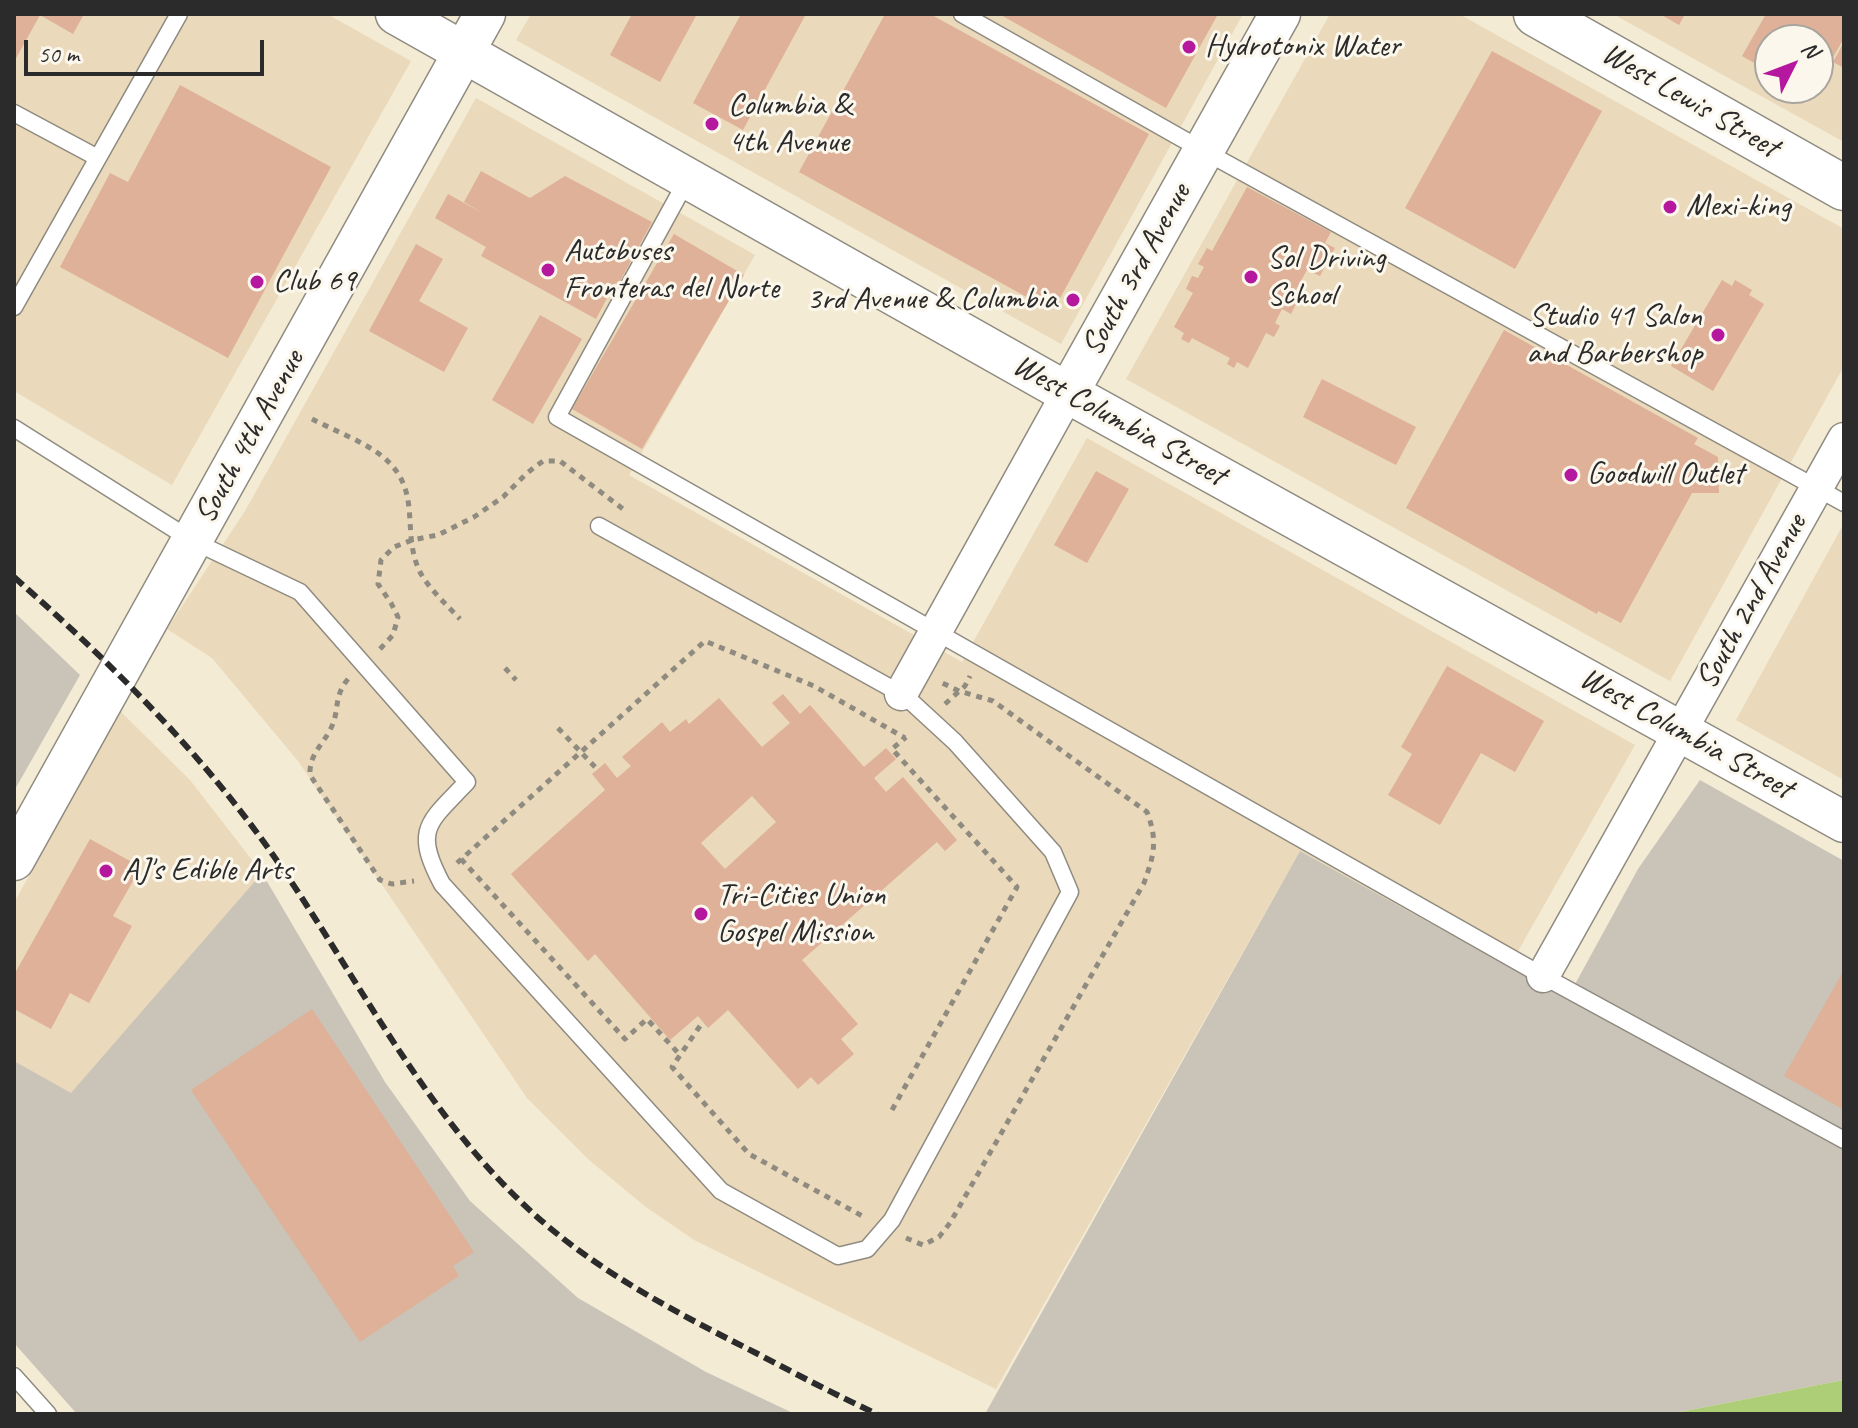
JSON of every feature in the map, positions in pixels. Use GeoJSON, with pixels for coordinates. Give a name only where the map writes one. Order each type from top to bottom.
{"type":"FeatureCollection","features":[{"type":"Feature","properties":{"kind":"main road","name":"West Lewis Street"},"geometry":{"type":"LineString","coordinates":[[1536,14],[1844,188]]}},
{"type":"Feature","properties":{"kind":"street","name":"West Columbia Street"},"geometry":{"type":"LineString","coordinates":[[396,14],[1068,393],[1844,822]]}},
{"type":"Feature","properties":{"kind":"street","name":"South 4th Avenue"},"geometry":{"type":"LineString","coordinates":[[14,860],[485,14]]}},
{"type":"Feature","properties":{"kind":"street","name":"South 3rd Avenue"},"geometry":{"type":"LineString","coordinates":[[901,694],[1280,14]]}},
{"type":"Feature","properties":{"kind":"street","name":"South 2nd Avenue"},"geometry":{"type":"LineString","coordinates":[[1543,976],[1680,731],[1830,496],[1844,439]]}},
{"type":"Feature","properties":{"kind":"lane"},"geometry":{"type":"LineString","coordinates":[[14,307],[179,14]]}},
{"type":"Feature","properties":{"kind":"lane"},"geometry":{"type":"LineString","coordinates":[[962,14],[1830,496]]}},
{"type":"Feature","properties":{"kind":"lane"},"geometry":{"type":"LineString","coordinates":[[14,113],[98,158]]}},
{"type":"Feature","properties":{"kind":"lane"},"geometry":{"type":"LineString","coordinates":[[688,178],[557,417],[1543,976],[1844,1140]]}},
{"type":"Feature","properties":{"kind":"lane"},"geometry":{"type":"LineString","coordinates":[[14,428],[193,541],[300,592],[467,782],[436,815],[426,836],[428,856],[442,884],[721,1191],[838,1256],[867,1249],[892,1220],[1070,892],[1053,852],[955,742],[901,694],[599,526]]}},
{"type":"Feature","properties":{"kind":"lane"},"geometry":{"type":"LineString","coordinates":[[14,1376],[48,1414]]}},
{"type":"Feature","properties":{"kind":"path"},"geometry":{"type":"LineString","coordinates":[[312,419],[382,456],[395,469],[409,495],[412,540],[420,571],[460,619]]}},
{"type":"Feature","properties":{"kind":"path"},"geometry":{"type":"LineString","coordinates":[[454,866],[705,641],[814,686],[905,738]]}},
{"type":"Feature","properties":{"kind":"path"},"geometry":{"type":"LineString","coordinates":[[505,668],[516,680]]}},
{"type":"Feature","properties":{"kind":"path"},"geometry":{"type":"LineString","coordinates":[[348,678],[338,691],[333,726],[309,762],[310,775],[380,880],[392,884],[414,881]]}},
{"type":"Feature","properties":{"kind":"path"},"geometry":{"type":"LineString","coordinates":[[558,728],[595,767]]}},
{"type":"Feature","properties":{"kind":"path"},"geometry":{"type":"LineString","coordinates":[[892,1110],[1017,887],[892,749],[916,728]]}},
{"type":"Feature","properties":{"kind":"path"},"geometry":{"type":"LineString","coordinates":[[461,859],[625,1039],[647,1019],[680,1055]]}},
{"type":"Feature","properties":{"kind":"path"},"geometry":{"type":"LineString","coordinates":[[700,1026],[672,1067],[749,1154],[868,1219]]}},
{"type":"Feature","properties":{"kind":"shaded area"},"geometry":{"type":"Polygon","coordinates":[[[14,14],[327,14],[411,61],[172,485],[14,391],[14,14]]]}},
{"type":"Feature","properties":{"kind":"shaded area"},"geometry":{"type":"Polygon","coordinates":[[[531,14],[1243,14],[1061,344],[516,40],[531,14]]]}},
{"type":"Feature","properties":{"kind":"shaded area"},"geometry":{"type":"Polygon","coordinates":[[[1330,14],[1459,14],[1844,229],[1844,366],[1670,681],[1126,379],[1330,14]]]}},
{"type":"Feature","properties":{"kind":"shaded area"},"geometry":{"type":"Polygon","coordinates":[[[1613,14],[1844,14],[1844,142],[1775,104],[1834,104],[1834,24],[1754,24],[1754,92],[1613,14]]]}},
{"type":"Feature","properties":{"kind":"shaded area"},"geometry":{"type":"Polygon","coordinates":[[[476,98],[755,255],[629,475],[962,662],[1087,438],[1635,745],[1509,967],[1300,851],[996,1389],[694,1240],[646,1207],[589,1160],[527,1098],[298,761],[212,658],[167,629],[245,511],[476,98]]]}},
{"type":"Feature","properties":{"kind":"shaded area"},"geometry":{"type":"Polygon","coordinates":[[[1844,523],[1844,780],[1736,720],[1844,523]]]}},
{"type":"Feature","properties":{"kind":"shaded area"},"geometry":{"type":"Polygon","coordinates":[[[14,612],[80,675],[14,791],[14,612]]]}},
{"type":"Feature","properties":{"kind":"shaded area"},"geometry":{"type":"Polygon","coordinates":[[[120,711],[190,780],[262,873],[71,1094],[14,1061],[14,903],[120,711]]]}},
{"type":"Feature","properties":{"kind":"shaded area"},"geometry":{"type":"Polygon","coordinates":[[[1700,780],[1844,861],[1844,1380],[1670,1414],[985,1414],[1300,851],[1567,999],[1638,869],[1700,780]]]}},
{"type":"Feature","properties":{"kind":"shaded area"},"geometry":{"type":"Polygon","coordinates":[[[262,873],[385,1082],[470,1201],[578,1298],[706,1372],[795,1414],[77,1414],[14,1343],[14,1061],[71,1093],[262,873]]]}},
{"type":"Feature","properties":{"kind":"green space"},"geometry":{"type":"Polygon","coordinates":[[[1844,1380],[1844,1414],[1670,1414],[1844,1380]]]}},
{"type":"Feature","properties":{"kind":"building"},"geometry":{"type":"Polygon","coordinates":[[[14,14],[84,14],[73,34],[40,15],[14,62],[14,14]]]}},
{"type":"Feature","properties":{"kind":"building"},"geometry":{"type":"Polygon","coordinates":[[[632,14],[697,14],[660,82],[610,55],[632,14]]]}},
{"type":"Feature","properties":{"kind":"building"},"geometry":{"type":"Polygon","coordinates":[[[741,14],[806,14],[743,130],[693,103],[741,14]]]}},
{"type":"Feature","properties":{"kind":"building"},"geometry":{"type":"Polygon","coordinates":[[[885,14],[930,14],[1149,134],[1058,302],[1043,306],[799,172],[885,14]]]}},
{"type":"Feature","properties":{"kind":"building"},"geometry":{"type":"Polygon","coordinates":[[[999,14],[1218,14],[1166,108],[999,14]]]}},
{"type":"Feature","properties":{"kind":"building"},"geometry":{"type":"Polygon","coordinates":[[[1660,14],[1685,14],[1679,25],[1660,14]]]}},
{"type":"Feature","properties":{"kind":"building"},"geometry":{"type":"Polygon","coordinates":[[[1766,14],[1844,14],[1844,38],[1834,56],[1834,24],[1760,24],[1766,14]]]}},
{"type":"Feature","properties":{"kind":"building"},"geometry":{"type":"Polygon","coordinates":[[[1754,35],[1754,63],[1742,56],[1754,35]]]}},
{"type":"Feature","properties":{"kind":"building"},"geometry":{"type":"Polygon","coordinates":[[[1844,42],[1844,68],[1834,60],[1844,42]]]}},
{"type":"Feature","properties":{"kind":"building"},"geometry":{"type":"Polygon","coordinates":[[[1492,51],[1602,111],[1515,269],[1405,208],[1492,51]]]}},
{"type":"Feature","properties":{"kind":"building"},"geometry":{"type":"Polygon","coordinates":[[[180,85],[331,167],[228,358],[60,267],[110,173],[128,182],[180,85]]]}},
{"type":"Feature","properties":{"kind":"building"},"geometry":{"type":"Polygon","coordinates":[[[481,171],[530,198],[565,176],[652,222],[596,319],[481,256],[486,247],[435,218],[448,194],[484,214],[464,202],[481,171]]]}},
{"type":"Feature","properties":{"kind":"building","name":"Sol Driving School"},"geometry":{"type":"Polygon","coordinates":[[[1247,187],[1331,232],[1325,243],[1335,248],[1320,276],[1307,270],[1292,297],[1298,300],[1291,314],[1282,309],[1275,323],[1280,326],[1274,337],[1266,333],[1248,368],[1237,362],[1234,368],[1227,364],[1230,358],[1192,338],[1189,343],[1181,339],[1184,333],[1174,327],[1193,293],[1186,289],[1192,276],[1198,278],[1204,267],[1198,264],[1207,248],[1212,251],[1247,187]]]}},
{"type":"Feature","properties":{"kind":"building"},"geometry":{"type":"Polygon","coordinates":[[[674,234],[744,275],[642,449],[572,409],[674,234]]]}},
{"type":"Feature","properties":{"kind":"building"},"geometry":{"type":"Polygon","coordinates":[[[416,244],[443,259],[419,301],[468,328],[444,372],[369,331],[416,244]]]}},
{"type":"Feature","properties":{"kind":"building","name":"Studio 41 Salon and Barbershop"},"geometry":{"type":"Polygon","coordinates":[[[1722,280],[1732,286],[1735,280],[1752,290],[1749,295],[1764,304],[1713,391],[1671,366],[1722,280]]]}},
{"type":"Feature","properties":{"kind":"building"},"geometry":{"type":"Polygon","coordinates":[[[540,315],[582,339],[533,424],[492,400],[540,315]]]}},
{"type":"Feature","properties":{"kind":"building","name":"Goodwill Outlet"},"geometry":{"type":"Polygon","coordinates":[[[1504,330],[1698,438],[1694,444],[1718,457],[1719,493],[1692,493],[1621,623],[1598,611],[1597,614],[1406,508],[1504,330]]]}},
{"type":"Feature","properties":{"kind":"building"},"geometry":{"type":"Polygon","coordinates":[[[1322,379],[1416,427],[1396,465],[1303,417],[1322,379]]]}},
{"type":"Feature","properties":{"kind":"building"},"geometry":{"type":"Polygon","coordinates":[[[1096,471],[1129,489],[1087,563],[1054,545],[1096,471]]]}},
{"type":"Feature","properties":{"kind":"building"},"geometry":{"type":"Polygon","coordinates":[[[1447,666],[1544,721],[1515,772],[1481,753],[1440,825],[1388,795],[1412,754],[1401,747],[1447,666]]]}},
{"type":"Feature","properties":{"kind":"building","name":"Tri-Cities Union Gospel Mission"},"geometry":{"type":"Polygon","coordinates":[[[783,694],[800,714],[810,705],[864,767],[886,748],[896,759],[874,778],[886,792],[903,777],[957,840],[945,851],[937,842],[802,960],[858,1024],[841,1039],[854,1054],[818,1085],[811,1077],[798,1089],[728,1010],[708,1028],[698,1016],[670,1040],[595,954],[588,961],[511,874],[605,790],[592,774],[605,763],[617,778],[631,766],[622,757],[662,722],[670,732],[686,719],[689,724],[719,698],[762,747],[790,723],[772,703],[783,694]],[[752,796],[701,843],[725,869],[776,822],[752,796]]]}},
{"type":"Feature","properties":{"kind":"building"},"geometry":{"type":"Polygon","coordinates":[[[90,839],[141,867],[113,916],[132,926],[89,1003],[70,993],[51,1029],[14,1009],[14,975],[90,839]]]}},
{"type":"Feature","properties":{"kind":"building"},"geometry":{"type":"Polygon","coordinates":[[[1844,970],[1844,1110],[1784,1076],[1844,970]]]}},
{"type":"Feature","properties":{"kind":"building"},"geometry":{"type":"Polygon","coordinates":[[[312,1009],[474,1252],[453,1266],[459,1276],[360,1342],[191,1090],[312,1009]]]}},
{"type":"Feature","properties":{"kind":"railway"},"geometry":{"type":"LineString","coordinates":[[14,577],[152,708],[245,817],[303,899],[418,1078],[482,1162],[519,1200],[573,1246],[662,1304],[877,1414]]}},
{"type":"Feature","properties":{"kind":"place","name":"Hydrotonix Water"},"geometry":{"type":"Point","coordinates":[1189,47]}},
{"type":"Feature","properties":{"kind":"place","name":"Columbia & 4th Avenue"},"geometry":{"type":"Point","coordinates":[712,124]}},
{"type":"Feature","properties":{"kind":"place","name":"Mexi-king"},"geometry":{"type":"Point","coordinates":[1670,207]}},
{"type":"Feature","properties":{"kind":"place","name":"Autobuses Fronteras del Norte"},"geometry":{"type":"Point","coordinates":[548,270]}},
{"type":"Feature","properties":{"kind":"place","name":"Sol Driving School"},"geometry":{"type":"Point","coordinates":[1251,277]}},
{"type":"Feature","properties":{"kind":"place","name":"Club 69"},"geometry":{"type":"Point","coordinates":[257,282]}},
{"type":"Feature","properties":{"kind":"place","name":"3rd Avenue & Columbia"},"geometry":{"type":"Point","coordinates":[1073,300]}},
{"type":"Feature","properties":{"kind":"place","name":"Studio 41 Salon and Barbershop"},"geometry":{"type":"Point","coordinates":[1718,335]}},
{"type":"Feature","properties":{"kind":"place","name":"Goodwill Outlet"},"geometry":{"type":"Point","coordinates":[1571,475]}},
{"type":"Feature","properties":{"kind":"place","name":"AJ's Edible Arts"},"geometry":{"type":"Point","coordinates":[106,871]}},
{"type":"Feature","properties":{"kind":"place","name":"Tri-Cities Union Gospel Mission"},"geometry":{"type":"Point","coordinates":[701,914]}}]}
